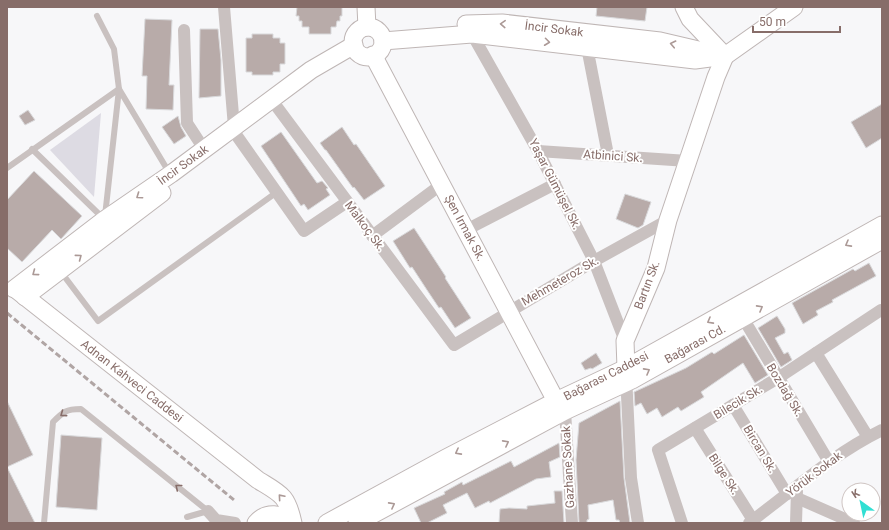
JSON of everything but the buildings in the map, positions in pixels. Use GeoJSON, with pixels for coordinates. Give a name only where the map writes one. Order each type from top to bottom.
{"type":"FeatureCollection","features":[{"type":"Feature","properties":{"kind":"main road"},"geometry":{"type":"LineString","coordinates":[[355,47],[364,55],[373,55],[381,50],[382,38],[376,29],[367,27],[366,7]]}},
{"type":"Feature","properties":{"kind":"main road"},"geometry":{"type":"LineString","coordinates":[[684,7],[690,19],[725,56]]}},
{"type":"Feature","properties":{"kind":"main road","name":"İncir Sokak"},"geometry":{"type":"LineString","coordinates":[[382,38],[472,34],[695,60],[725,56],[794,7]]}},
{"type":"Feature","properties":{"kind":"main road","name":"İncir Sokak"},"geometry":{"type":"LineString","coordinates":[[382,38],[439,25],[502,23],[660,41],[725,56]]}},
{"type":"Feature","properties":{"kind":"main road","name":"İncir Sokak"},"geometry":{"type":"LineString","coordinates":[[355,47],[355,35],[358,31],[367,27]]}},
{"type":"Feature","properties":{"kind":"main road","name":"İncir Sokak"},"geometry":{"type":"LineString","coordinates":[[16,289],[60,271],[236,132],[311,70],[355,47]]}},
{"type":"Feature","properties":{"kind":"main road","name":"İncir Sokak"},"geometry":{"type":"LineString","coordinates":[[16,289],[104,220],[171,174],[204,149],[236,132],[277,107],[321,71],[355,47]]}},
{"type":"Feature","properties":{"kind":"main road","name":"Şen Irmak Sk."},"geometry":{"type":"LineString","coordinates":[[373,55],[560,406]]}},
{"type":"Feature","properties":{"kind":"main road","name":"Bartın Sk."},"geometry":{"type":"LineString","coordinates":[[626,375],[625,341],[656,268],[668,220],[716,77],[725,56]]}},
{"type":"Feature","properties":{"kind":"main road","name":"Bağarası Caddesi"},"geometry":{"type":"LineString","coordinates":[[327,523],[427,469],[626,375],[882,225]]}},
{"type":"Feature","properties":{"kind":"main road","name":"Bağarası Cd."},"geometry":{"type":"LineString","coordinates":[[626,375],[743,318],[882,240]]}},
{"type":"Feature","properties":{"kind":"main road","name":"Adnan Kahveci Caddesi"},"geometry":{"type":"LineString","coordinates":[[16,289],[258,480],[280,494],[290,507],[293,523]]}},
{"type":"Feature","properties":{"kind":"main road"},"geometry":{"type":"LineString","coordinates":[[357,523],[560,406]]}},
{"type":"Feature","properties":{"kind":"main road"},"geometry":{"type":"LineString","coordinates":[[258,480],[266,495],[267,502],[260,519]]}},
{"type":"Feature","properties":{"kind":"main road"},"geometry":{"type":"LineString","coordinates":[[260,519],[273,514],[288,518],[293,523]]}},
{"type":"Feature","properties":{"kind":"street"},"geometry":{"type":"LineString","coordinates":[[224,7],[236,132],[304,231],[347,202]]}},
{"type":"Feature","properties":{"kind":"street"},"geometry":{"type":"LineString","coordinates":[[184,30],[187,123],[204,149]]}},
{"type":"Feature","properties":{"kind":"street","name":"Yaşar Gümüşel Sk."},"geometry":{"type":"LineString","coordinates":[[472,34],[538,151],[594,261],[625,341]]}},
{"type":"Feature","properties":{"kind":"street"},"geometry":{"type":"LineString","coordinates":[[587,47],[608,155]]}},
{"type":"Feature","properties":{"kind":"street","name":"Malkoç Sk."},"geometry":{"type":"LineString","coordinates":[[277,107],[454,345]]}},
{"type":"Feature","properties":{"kind":"street","name":"Atbinici Sk."},"geometry":{"type":"LineString","coordinates":[[538,151],[688,161]]}},
{"type":"Feature","properties":{"kind":"street"},"geometry":{"type":"LineString","coordinates":[[372,236],[442,184]]}},
{"type":"Feature","properties":{"kind":"street"},"geometry":{"type":"LineString","coordinates":[[466,230],[555,184]]}},
{"type":"Feature","properties":{"kind":"street","name":"Mehmeteroz Sk."},"geometry":{"type":"LineString","coordinates":[[454,345],[594,261],[668,220]]}},
{"type":"Feature","properties":{"kind":"street","name":"Bilecik Sk."},"geometry":{"type":"LineString","coordinates":[[682,523],[658,450],[778,378],[881,310]]}},
{"type":"Feature","properties":{"kind":"street","name":"Bozdağ Sk."},"geometry":{"type":"LineString","coordinates":[[743,318],[829,462]]}},
{"type":"Feature","properties":{"kind":"street"},"geometry":{"type":"LineString","coordinates":[[816,353],[868,437]]}},
{"type":"Feature","properties":{"kind":"street","name":"Bartın Sk."},"geometry":{"type":"LineString","coordinates":[[626,375],[631,478],[638,523]]}},
{"type":"Feature","properties":{"kind":"street","name":"Bircan Sk."},"geometry":{"type":"LineString","coordinates":[[734,405],[794,493]]}},
{"type":"Feature","properties":{"kind":"street","name":"Gazhane Sokak"},"geometry":{"type":"LineString","coordinates":[[560,406],[572,523]]}},
{"type":"Feature","properties":{"kind":"street","name":"Bilge Sk."},"geometry":{"type":"LineString","coordinates":[[695,428],[751,521]]}},
{"type":"Feature","properties":{"kind":"street","name":"Yörük Sokak"},"geometry":{"type":"LineString","coordinates":[[751,521],[794,493],[829,462],[868,437],[882,430]]}},
{"type":"Feature","properties":{"kind":"street"},"geometry":{"type":"LineString","coordinates":[[794,493],[796,523]]}},
{"type":"Feature","properties":{"kind":"street"},"geometry":{"type":"LineString","coordinates":[[794,493],[854,523]]}},
{"type":"Feature","properties":{"kind":"street"},"geometry":{"type":"LineString","coordinates":[[207,517],[235,523]]}},
{"type":"Feature","properties":{"kind":"lane"},"geometry":{"type":"LineString","coordinates":[[97,16],[114,49],[119,89],[104,220]]}},
{"type":"Feature","properties":{"kind":"lane"},"geometry":{"type":"LineString","coordinates":[[7,168],[119,89]]}},
{"type":"Feature","properties":{"kind":"lane"},"geometry":{"type":"LineString","coordinates":[[119,89],[171,174]]}},
{"type":"Feature","properties":{"kind":"lane"},"geometry":{"type":"LineString","coordinates":[[32,149],[104,220]]}},
{"type":"Feature","properties":{"kind":"lane"},"geometry":{"type":"LineString","coordinates":[[60,271],[98,321],[277,192]]}},
{"type":"Feature","properties":{"kind":"lane"},"geometry":{"type":"LineString","coordinates":[[44,523],[53,422],[70,409],[81,409],[207,517]]}},
{"type":"Feature","properties":{"kind":"lane"},"geometry":{"type":"LineString","coordinates":[[187,517],[207,517]]}},
{"type":"Feature","properties":{"kind":"shaded area"},"geometry":{"type":"Polygon","coordinates":[[[101,113],[94,197],[50,150],[101,113]]]}},
{"type":"Feature","properties":{"kind":"railway"},"geometry":{"type":"LineString","coordinates":[[7,313],[234,500]]}}]}
